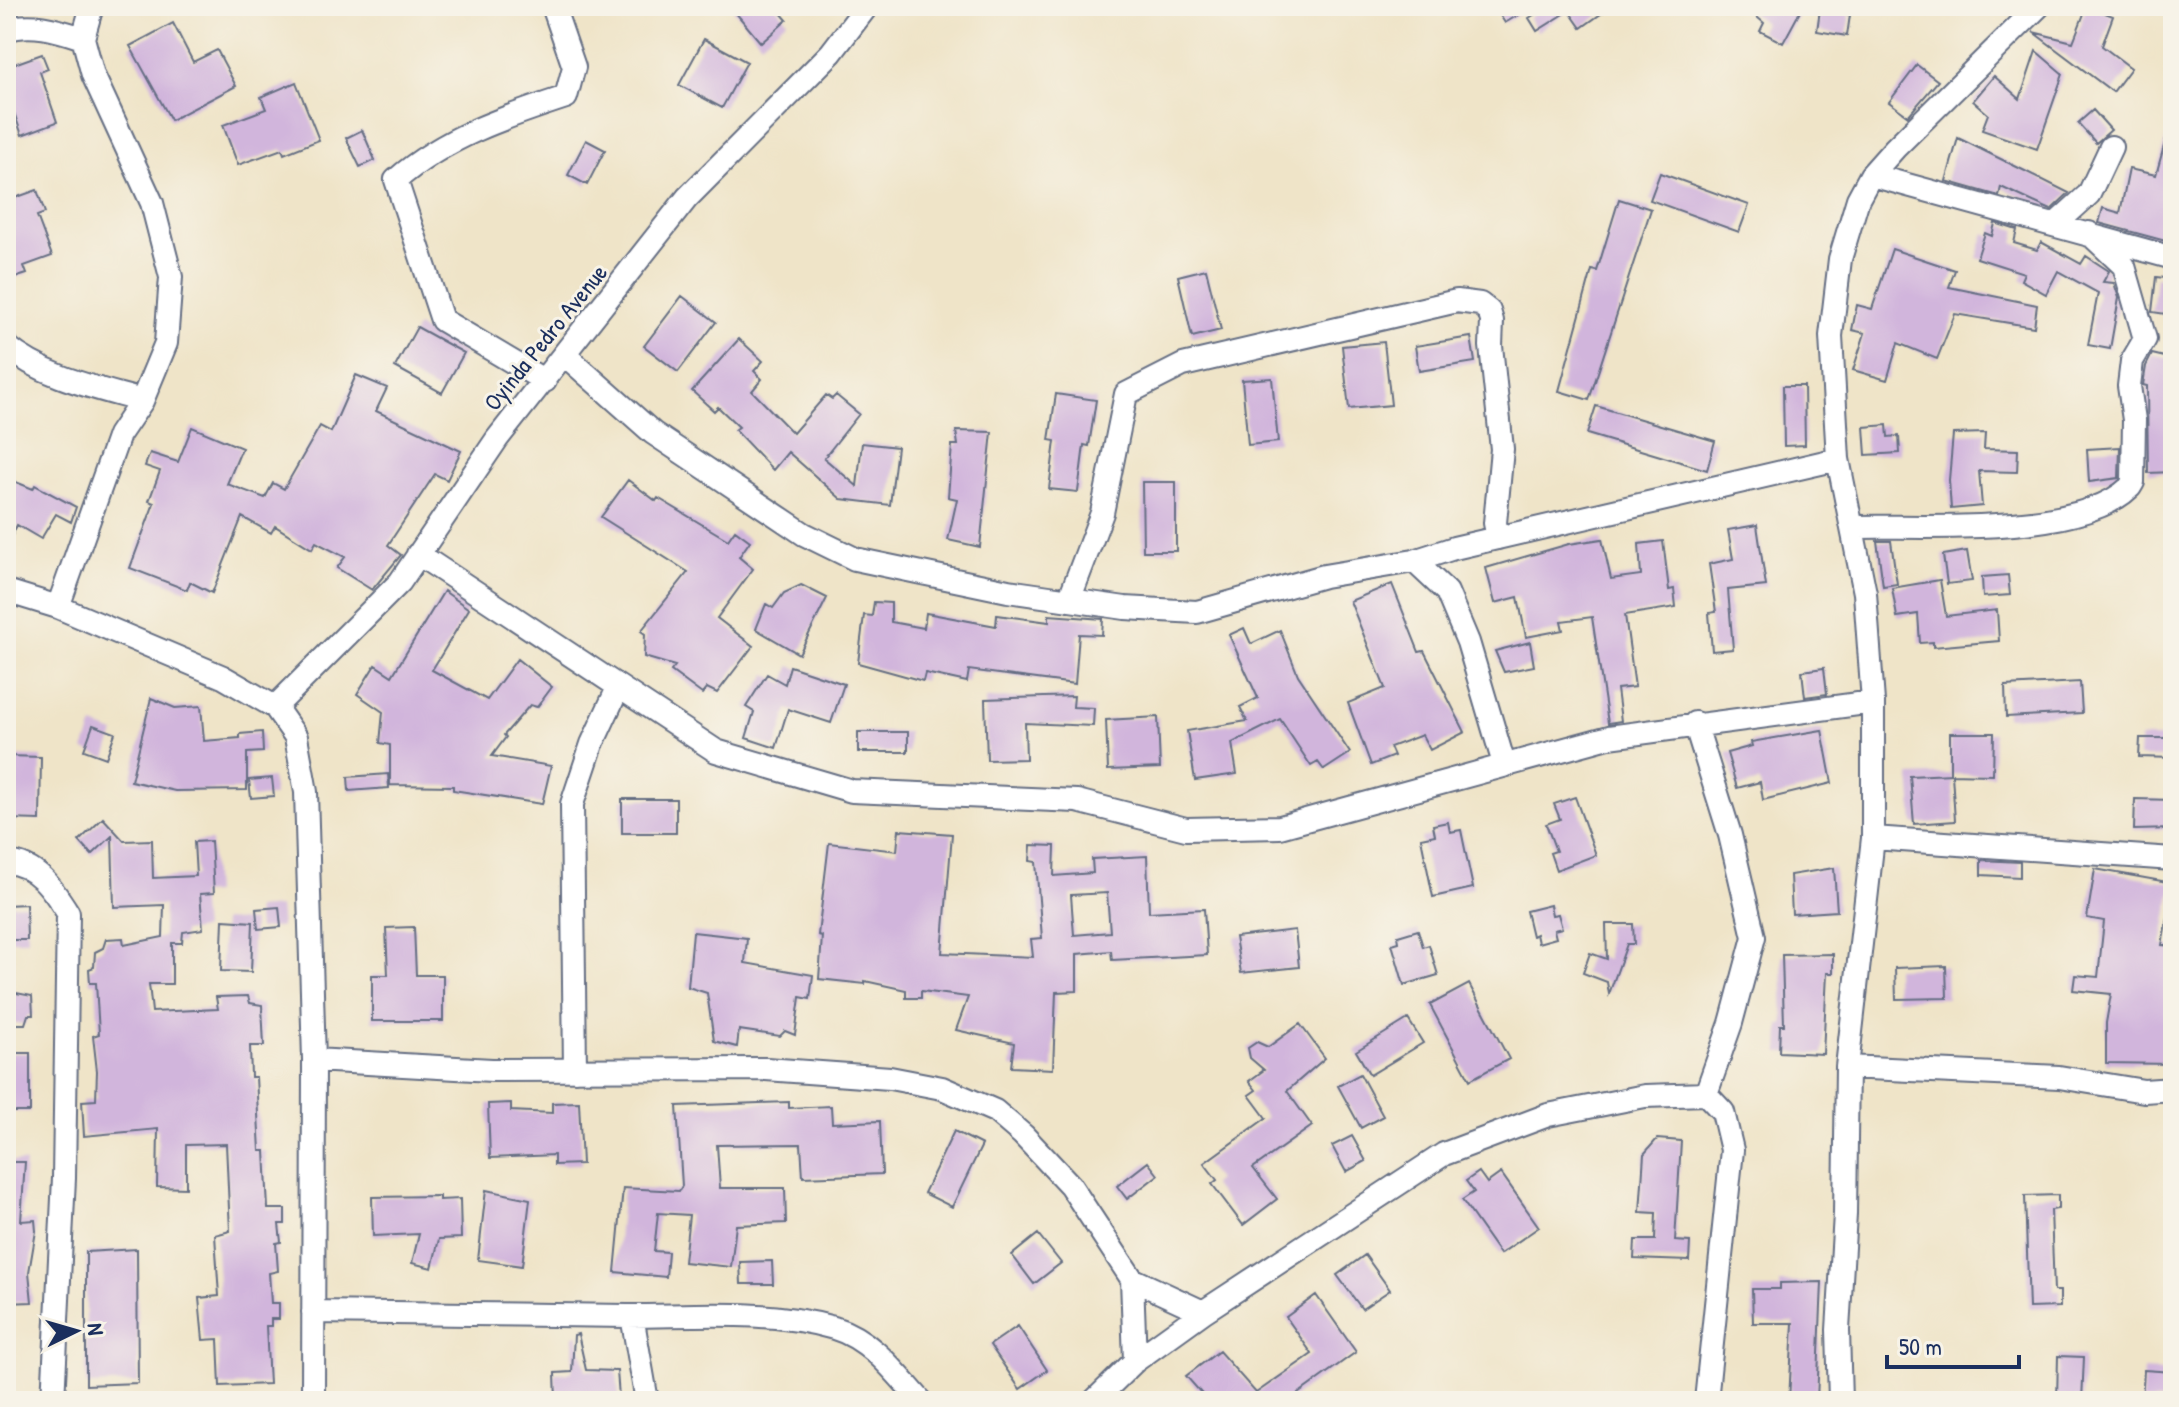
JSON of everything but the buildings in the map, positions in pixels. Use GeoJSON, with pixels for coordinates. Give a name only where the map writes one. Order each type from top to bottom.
{"type":"FeatureCollection","features":[{"type":"Feature","properties":{"kind":"street"},"geometry":{"type":"LineString","coordinates":[[58,607],[119,435],[142,401],[166,343],[171,277],[152,203],[93,75],[83,38],[92,6]]}},
{"type":"Feature","properties":{"kind":"street"},"geometry":{"type":"LineString","coordinates":[[545,381],[442,320],[396,180],[421,158],[485,124],[566,97],[574,67],[553,6]]}},
{"type":"Feature","properties":{"kind":"street","name":"Oyinda Pedro Avenue"},"geometry":{"type":"LineString","coordinates":[[275,707],[400,582],[497,439],[566,356],[687,198],[831,53],[867,6]]}},
{"type":"Feature","properties":{"kind":"street"},"geometry":{"type":"LineString","coordinates":[[1840,1401],[1838,1330],[1845,1214],[1847,1067],[1873,838],[1873,702],[1865,593],[1838,459],[1831,336],[1840,259],[1858,199],[1871,175],[2039,6]]}},
{"type":"Feature","properties":{"kind":"street"},"geometry":{"type":"LineString","coordinates":[[6,30],[17,26],[50,28],[83,38]]}},
{"type":"Feature","properties":{"kind":"street"},"geometry":{"type":"LineString","coordinates":[[2056,224],[2089,194],[2111,147]]}},
{"type":"Feature","properties":{"kind":"street"},"geometry":{"type":"LineString","coordinates":[[1871,175],[2173,258]]}},
{"type":"Feature","properties":{"kind":"street"},"geometry":{"type":"LineString","coordinates":[[1854,527],[2031,524],[2094,507],[2130,487],[2134,420],[2129,386],[2132,361],[2145,339],[2124,266],[2089,233]]}},
{"type":"Feature","properties":{"kind":"street"},"geometry":{"type":"LineString","coordinates":[[1069,600],[1102,513],[1126,394],[1183,365],[1457,301],[1480,304],[1492,321],[1491,346],[1502,449],[1495,523],[1498,538]]}},
{"type":"Feature","properties":{"kind":"street"},"geometry":{"type":"LineString","coordinates":[[6,346],[18,356],[74,381],[142,401]]}},
{"type":"Feature","properties":{"kind":"street"},"geometry":{"type":"LineString","coordinates":[[566,356],[653,433],[804,534],[855,559],[1008,591],[1197,612],[1324,576],[1414,561],[1454,548],[1838,459]]}},
{"type":"Feature","properties":{"kind":"street"},"geometry":{"type":"LineString","coordinates":[[1447,592],[1454,548]]}},
{"type":"Feature","properties":{"kind":"street"},"geometry":{"type":"LineString","coordinates":[[418,554],[716,751],[852,791],[1077,801],[1186,829],[1280,827],[1609,737],[1695,723],[1873,702]]}},
{"type":"Feature","properties":{"kind":"street"},"geometry":{"type":"LineString","coordinates":[[1414,561],[1447,592],[1468,642],[1504,764]]}},
{"type":"Feature","properties":{"kind":"street"},"geometry":{"type":"LineString","coordinates":[[6,591],[58,607],[223,677],[275,707],[296,737],[306,792],[314,1060],[313,1401]]}},
{"type":"Feature","properties":{"kind":"street"},"geometry":{"type":"LineString","coordinates":[[575,1070],[572,804],[592,744],[618,688]]}},
{"type":"Feature","properties":{"kind":"street"},"geometry":{"type":"LineString","coordinates":[[1695,723],[1730,835],[1754,937],[1731,1023],[1706,1094]]}},
{"type":"Feature","properties":{"kind":"street"},"geometry":{"type":"LineString","coordinates":[[1873,838],[2173,859]]}},
{"type":"Feature","properties":{"kind":"street"},"geometry":{"type":"LineString","coordinates":[[6,862],[16,863],[50,882],[68,913],[64,1178],[53,1401]]}},
{"type":"Feature","properties":{"kind":"street"},"geometry":{"type":"LineString","coordinates":[[314,1060],[492,1070],[766,1069],[890,1078],[942,1088],[995,1111],[1023,1135],[1070,1185],[1132,1279],[1135,1361]]}},
{"type":"Feature","properties":{"kind":"street"},"geometry":{"type":"LineString","coordinates":[[1847,1067],[2059,1077],[2144,1091],[2173,1089]]}},
{"type":"Feature","properties":{"kind":"street"},"geometry":{"type":"LineString","coordinates":[[1094,1401],[1135,1361],[1203,1312],[1444,1154],[1548,1115],[1645,1096],[1706,1094],[1723,1112],[1732,1150],[1706,1401]]}},
{"type":"Feature","properties":{"kind":"street"},"geometry":{"type":"LineString","coordinates":[[1132,1279],[1203,1312]]}},
{"type":"Feature","properties":{"kind":"street"},"geometry":{"type":"LineString","coordinates":[[313,1312],[632,1316],[718,1313],[836,1329],[875,1350],[921,1401]]}},
{"type":"Feature","properties":{"kind":"street"},"geometry":{"type":"LineString","coordinates":[[632,1316],[647,1401]]}}]}
